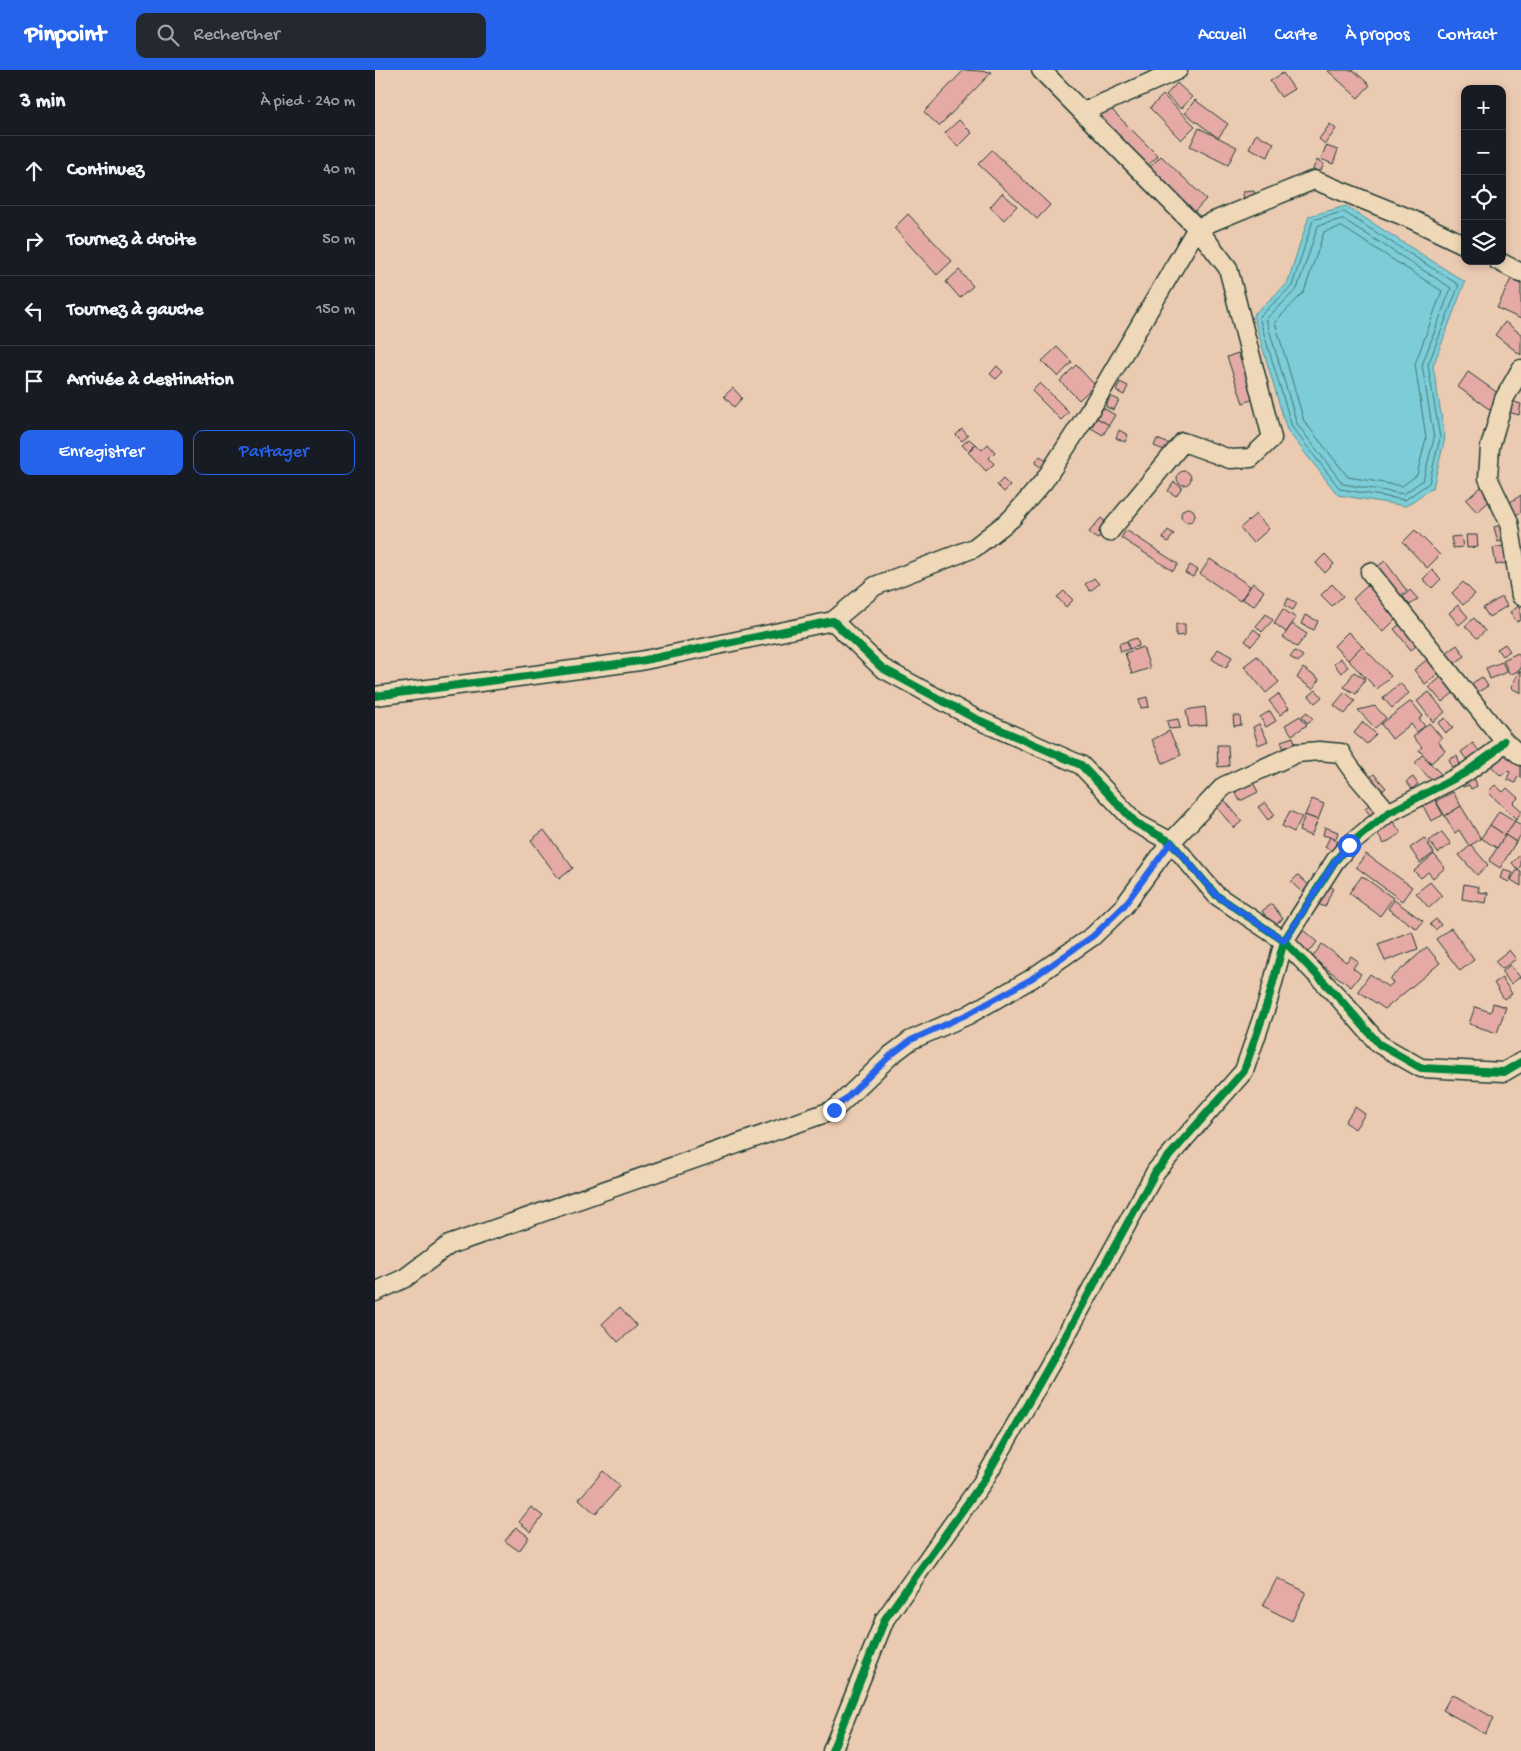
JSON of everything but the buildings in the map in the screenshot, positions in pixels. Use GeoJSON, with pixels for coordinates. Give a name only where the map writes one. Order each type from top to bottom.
{"type":"FeatureCollection","features":[{"type":"Feature","properties":{"kind":"street"},"geometry":{"type":"LineString","coordinates":[[1041,70],[1197,228],[1228,268],[1272,438],[1251,458],[1230,459],[1183,442],[1109,532]]}},
{"type":"Feature","properties":{"kind":"street"},"geometry":{"type":"LineString","coordinates":[[1083,112],[1178,70]]}},
{"type":"Feature","properties":{"kind":"street"},"geometry":{"type":"LineString","coordinates":[[375,696],[640,661],[833,622],[875,586],[975,548],[1011,519],[1045,481],[1092,407],[1197,228],[1314,180],[1411,219],[1461,243]]}},
{"type":"Feature","properties":{"kind":"street"},"geometry":{"type":"LineString","coordinates":[[1505,265],[1521,273]]}},
{"type":"Feature","properties":{"kind":"street"},"geometry":{"type":"LineString","coordinates":[[1521,368],[1504,400],[1490,447],[1488,478],[1509,522],[1521,596]]}},
{"type":"Feature","properties":{"kind":"street"},"geometry":{"type":"LineString","coordinates":[[1370,572],[1504,741],[1521,756]]}},
{"type":"Feature","properties":{"kind":"street"},"geometry":{"type":"LineString","coordinates":[[833,622],[882,668],[976,719],[1081,765],[1136,823],[1171,842],[1216,895],[1284,941],[1340,999],[1379,1044],[1421,1068],[1504,1072],[1521,1062]]}},
{"type":"Feature","properties":{"kind":"street"},"geometry":{"type":"LineString","coordinates":[[832,1751],[885,1618],[983,1480],[1052,1361],[1156,1171],[1244,1071],[1268,1001],[1284,941],[1335,861],[1349,845],[1389,813],[1465,773],[1494,752],[1504,741]]}},
{"type":"Feature","properties":{"kind":"street"},"geometry":{"type":"LineString","coordinates":[[375,1292],[405,1278],[449,1245],[834,1110],[891,1055],[911,1040],[968,1014],[1031,979],[1093,936],[1124,906],[1171,842],[1224,786],[1297,752],[1341,753],[1351,773],[1375,796],[1389,813]]}},
{"type":"Feature","properties":{"kind":"water"},"geometry":{"type":"Polygon","coordinates":[[[1346,206],[1465,282],[1433,366],[1445,438],[1433,487],[1406,506],[1338,495],[1287,430],[1253,315],[1287,284],[1309,216],[1346,206]]]}},
{"type":"Feature","properties":{"kind":"cycle path"},"geometry":{"type":"LineString","coordinates":[[375,696],[640,661],[833,621],[882,668],[976,719],[1081,765],[1136,823],[1171,842],[1216,895],[1284,941],[1340,999],[1379,1044],[1421,1068],[1504,1072],[1521,1062]]}},
{"type":"Feature","properties":{"kind":"cycle path"},"geometry":{"type":"LineString","coordinates":[[832,1751],[885,1619],[984,1480],[1052,1361],[1156,1171],[1244,1071],[1268,1001],[1284,941],[1335,861],[1349,845],[1388,813],[1465,773],[1494,752],[1504,741]]}},
{"type":"Feature","properties":{"kind":"route"},"geometry":{"type":"LineString","coordinates":[[834,1110],[891,1055],[911,1040],[968,1014],[1031,979],[1093,936],[1124,906],[1171,842],[1216,895],[1284,941],[1335,861],[1349,845]]}}]}
